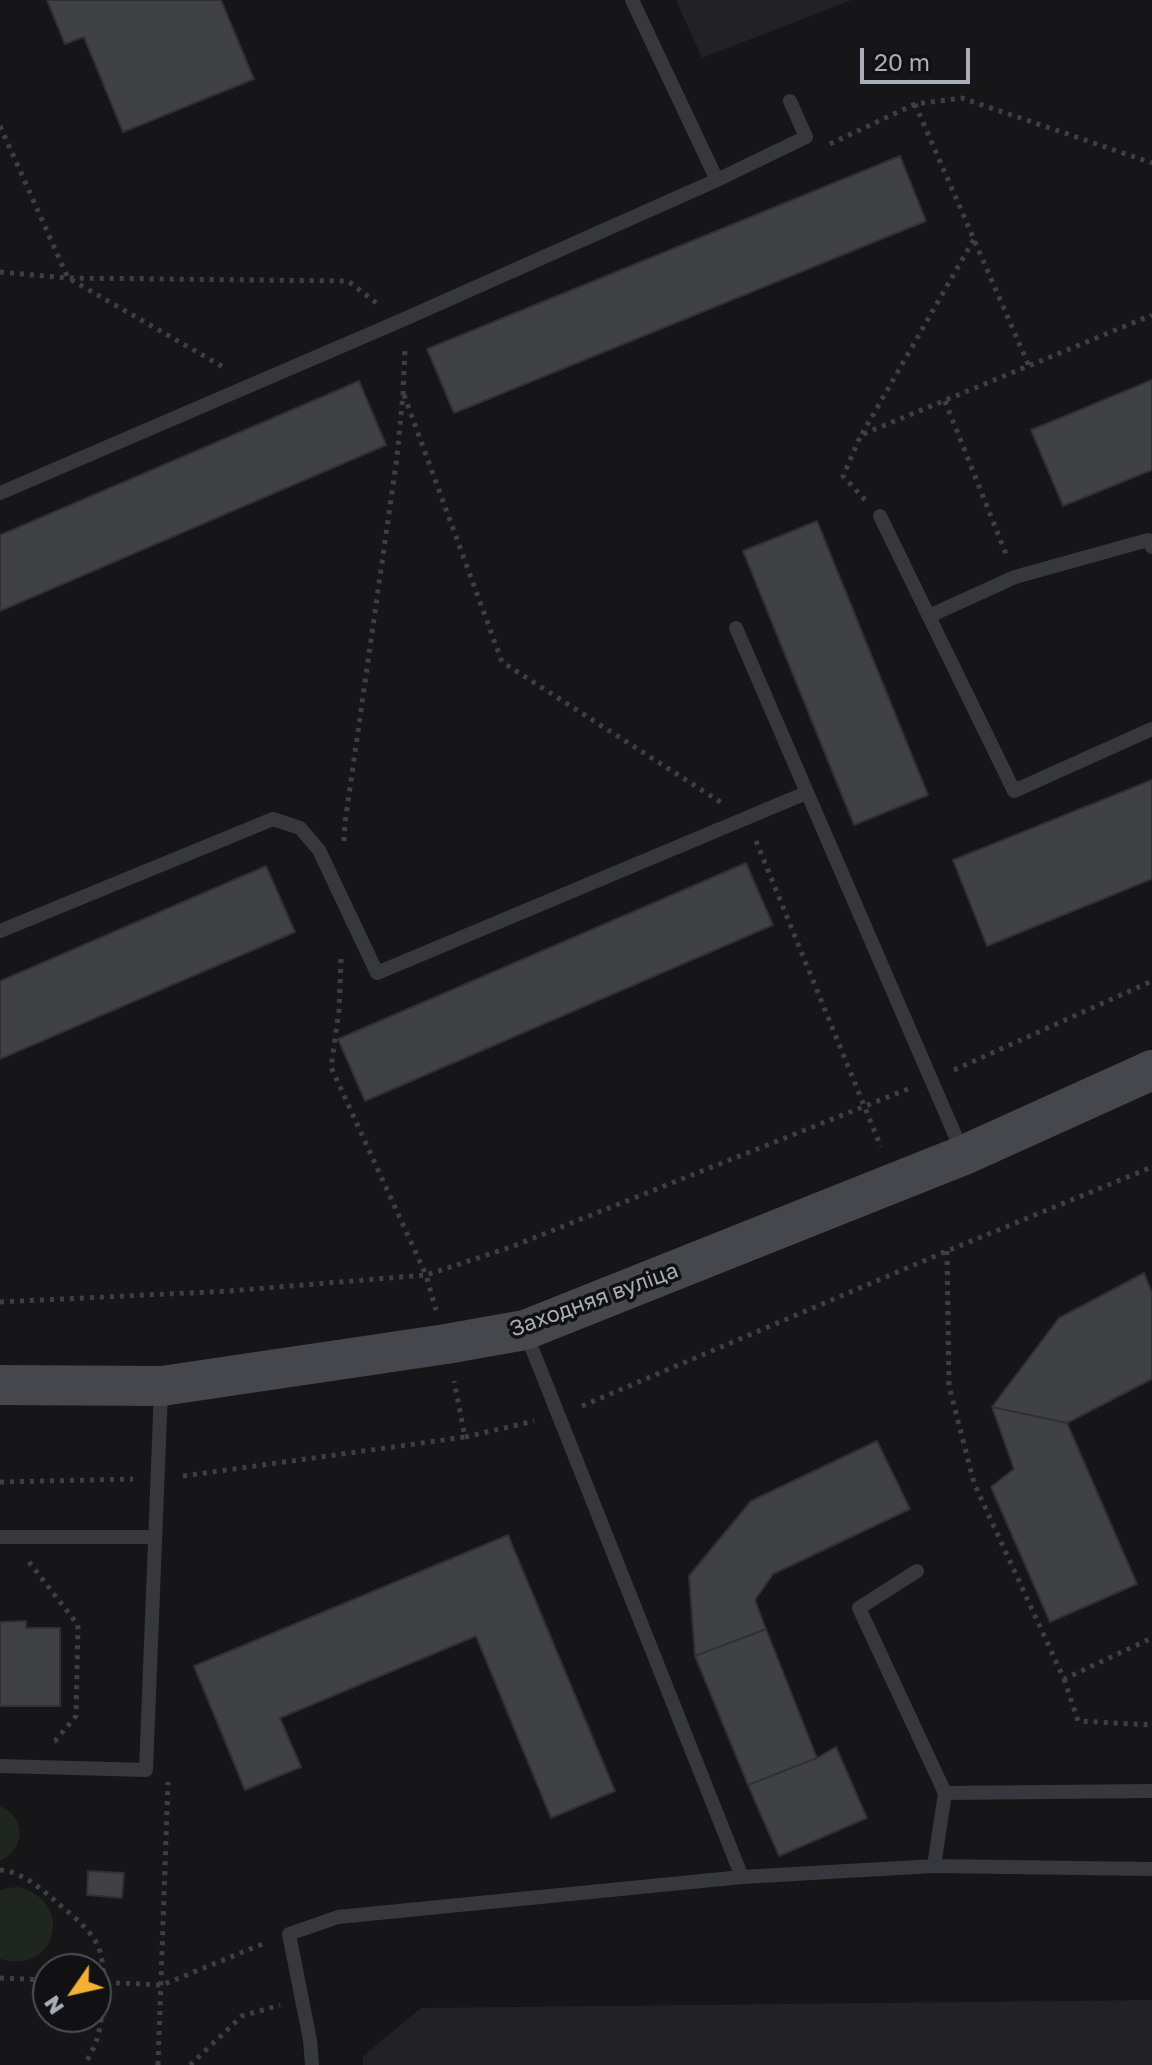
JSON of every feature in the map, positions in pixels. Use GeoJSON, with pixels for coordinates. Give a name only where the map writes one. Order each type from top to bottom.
{"type":"FeatureCollection","features":[{"type":"Feature","properties":{"kind":"street","name":"Заходняя вуліца"},"geometry":{"type":"LineString","coordinates":[[0,1385],[162,1386],[525,1330],[964,1155],[1152,1070]]}},
{"type":"Feature","properties":{"kind":"lane"},"geometry":{"type":"LineString","coordinates":[[632,0],[717,180]]}},
{"type":"Feature","properties":{"kind":"lane"},"geometry":{"type":"LineString","coordinates":[[0,493],[400,321],[717,180],[806,137],[790,101]]}},
{"type":"Feature","properties":{"kind":"lane"},"geometry":{"type":"LineString","coordinates":[[880,516],[1014,791],[1152,729]]}},
{"type":"Feature","properties":{"kind":"lane"},"geometry":{"type":"LineString","coordinates":[[929,616],[1015,577],[1148,540],[1152,547]]}},
{"type":"Feature","properties":{"kind":"lane"},"geometry":{"type":"LineString","coordinates":[[736,628],[964,1155]]}},
{"type":"Feature","properties":{"kind":"lane"},"geometry":{"type":"LineString","coordinates":[[0,931],[273,819],[300,828],[319,850],[377,973],[806,793]]}},
{"type":"Feature","properties":{"kind":"lane"},"geometry":{"type":"LineString","coordinates":[[525,1330],[742,1877]]}},
{"type":"Feature","properties":{"kind":"lane"},"geometry":{"type":"LineString","coordinates":[[0,1766],[146,1770],[162,1386]]}},
{"type":"Feature","properties":{"kind":"lane"},"geometry":{"type":"LineString","coordinates":[[5,1537],[155,1537]]}},
{"type":"Feature","properties":{"kind":"lane"},"geometry":{"type":"LineString","coordinates":[[917,1571],[859,1608],[945,1793],[934,1866]]}},
{"type":"Feature","properties":{"kind":"lane"},"geometry":{"type":"LineString","coordinates":[[945,1793],[1152,1791]]}},
{"type":"Feature","properties":{"kind":"lane"},"geometry":{"type":"LineString","coordinates":[[312,2065],[289,1934],[338,1917],[742,1877],[934,1866],[1152,1869]]}},
{"type":"Feature","properties":{"kind":"path"},"geometry":{"type":"LineString","coordinates":[[817,150],[915,104],[962,98],[1152,163]]}},
{"type":"Feature","properties":{"kind":"path"},"geometry":{"type":"LineString","coordinates":[[915,104],[1029,366]]}},
{"type":"Feature","properties":{"kind":"path"},"geometry":{"type":"LineString","coordinates":[[0,126],[68,278],[254,384]]}},
{"type":"Feature","properties":{"kind":"path"},"geometry":{"type":"LineString","coordinates":[[880,516],[843,476],[861,435],[974,239]]}},
{"type":"Feature","properties":{"kind":"path"},"geometry":{"type":"LineString","coordinates":[[0,272],[68,278],[348,281],[400,321],[406,335],[397,457],[345,823],[339,1011],[331,1067],[426,1275],[511,1247],[931,1080],[1152,981]]}},
{"type":"Feature","properties":{"kind":"path"},"geometry":{"type":"LineString","coordinates":[[861,435],[1152,315]]}},
{"type":"Feature","properties":{"kind":"path"},"geometry":{"type":"LineString","coordinates":[[403,394],[502,662],[747,819],[896,1183]]}},
{"type":"Feature","properties":{"kind":"path"},"geometry":{"type":"LineString","coordinates":[[945,401],[1015,577]]}},
{"type":"Feature","properties":{"kind":"path"},"geometry":{"type":"LineString","coordinates":[[465,1437],[559,1416],[1152,1167]]}},
{"type":"Feature","properties":{"kind":"path"},"geometry":{"type":"LineString","coordinates":[[947,1251],[949,1386],[974,1483],[1064,1679],[1078,1721],[1152,1725]]}},
{"type":"Feature","properties":{"kind":"path"},"geometry":{"type":"LineString","coordinates":[[5,1537],[78,1625],[76,1716],[55,1741],[41,1741]]}},
{"type":"Feature","properties":{"kind":"path"},"geometry":{"type":"LineString","coordinates":[[1064,1679],[1152,1638]]}},
{"type":"Feature","properties":{"kind":"path"},"geometry":{"type":"LineString","coordinates":[[0,1870],[10,1870],[41,1889],[76,1919],[97,1943],[100,1953]]}},
{"type":"Feature","properties":{"kind":"path"},"geometry":{"type":"LineString","coordinates":[[112,1983],[162,1985],[289,1934]]}},
{"type":"Feature","properties":{"kind":"path"},"geometry":{"type":"LineString","coordinates":[[0,1978],[32,1979]]}},
{"type":"Feature","properties":{"kind":"path"},"geometry":{"type":"LineString","coordinates":[[190,2065],[242,2016],[302,1999]]}},
{"type":"Feature","properties":{"kind":"path"},"geometry":{"type":"LineString","coordinates":[[85,2065],[97,2033]]}},
{"type":"Feature","properties":{"kind":"shaded area"},"geometry":{"type":"Polygon","coordinates":[[[676,0],[852,0],[702,58],[676,0]]]}},
{"type":"Feature","properties":{"kind":"shaded area"},"geometry":{"type":"Polygon","coordinates":[[[0,1806],[15,1818],[20,1833],[15,1849],[0,1861],[0,1806]]]}},
{"type":"Feature","properties":{"kind":"shaded area"},"geometry":{"type":"Polygon","coordinates":[[[19,1887],[37,1895],[48,1907],[53,1921],[52,1935],[46,1948],[40,1953],[32,1953],[32,1958],[19,1961],[0,1959],[0,1891],[19,1887]]]}},
{"type":"Feature","properties":{"kind":"shaded area"},"geometry":{"type":"Polygon","coordinates":[[[1152,2000],[1152,2065],[363,2065],[363,2056],[421,2008],[1152,2000]]]}},
{"type":"Feature","properties":{"kind":"building"},"geometry":{"type":"Polygon","coordinates":[[[47,0],[221,0],[254,79],[123,132],[84,37],[65,44],[47,0]]]}},
{"type":"Feature","properties":{"kind":"building"},"geometry":{"type":"Polygon","coordinates":[[[900,156],[926,221],[454,413],[427,349],[900,156]]]}},
{"type":"Feature","properties":{"kind":"building"},"geometry":{"type":"Polygon","coordinates":[[[1152,380],[1152,470],[1063,506],[1031,430],[1152,380]]]}},
{"type":"Feature","properties":{"kind":"building"},"geometry":{"type":"Polygon","coordinates":[[[359,381],[386,445],[0,611],[0,535],[359,381]]]}},
{"type":"Feature","properties":{"kind":"building"},"geometry":{"type":"Polygon","coordinates":[[[817,521],[928,795],[854,825],[743,551],[817,521]]]}},
{"type":"Feature","properties":{"kind":"building"},"geometry":{"type":"Polygon","coordinates":[[[1152,780],[1152,879],[987,946],[953,860],[1152,780]]]}},
{"type":"Feature","properties":{"kind":"building"},"geometry":{"type":"Polygon","coordinates":[[[746,863],[773,925],[365,1101],[338,1039],[746,863]]]}},
{"type":"Feature","properties":{"kind":"building"},"geometry":{"type":"Polygon","coordinates":[[[266,866],[295,932],[0,1059],[0,981],[266,866]]]}},
{"type":"Feature","properties":{"kind":"building"},"geometry":{"type":"Polygon","coordinates":[[[1144,1273],[1152,1293],[1152,1379],[1067,1423],[992,1407],[1059,1318],[1144,1273]]]}},
{"type":"Feature","properties":{"kind":"building"},"geometry":{"type":"Polygon","coordinates":[[[992,1407],[1067,1423],[1137,1584],[1050,1622],[991,1487],[1014,1469],[992,1407]]]}},
{"type":"Feature","properties":{"kind":"building"},"geometry":{"type":"Polygon","coordinates":[[[877,1441],[910,1509],[773,1574],[755,1600],[766,1629],[695,1656],[689,1576],[751,1501],[877,1441]]]}},
{"type":"Feature","properties":{"kind":"building"},"geometry":{"type":"Polygon","coordinates":[[[508,1535],[615,1791],[551,1818],[476,1636],[280,1718],[301,1767],[245,1790],[194,1666],[508,1535]]]}},
{"type":"Feature","properties":{"kind":"building"},"geometry":{"type":"Polygon","coordinates":[[[26,1621],[26,1628],[60,1628],[60,1706],[0,1706],[0,1622],[26,1621]]]}},
{"type":"Feature","properties":{"kind":"building"},"geometry":{"type":"Polygon","coordinates":[[[766,1629],[817,1758],[748,1785],[695,1656],[766,1629]]]}},
{"type":"Feature","properties":{"kind":"building"},"geometry":{"type":"Polygon","coordinates":[[[836,1747],[867,1818],[779,1856],[748,1785],[817,1758],[836,1747]]]}},
{"type":"Feature","properties":{"kind":"building"},"geometry":{"type":"Polygon","coordinates":[[[88,1871],[124,1873],[122,1898],[87,1895],[88,1871]]]}}]}
